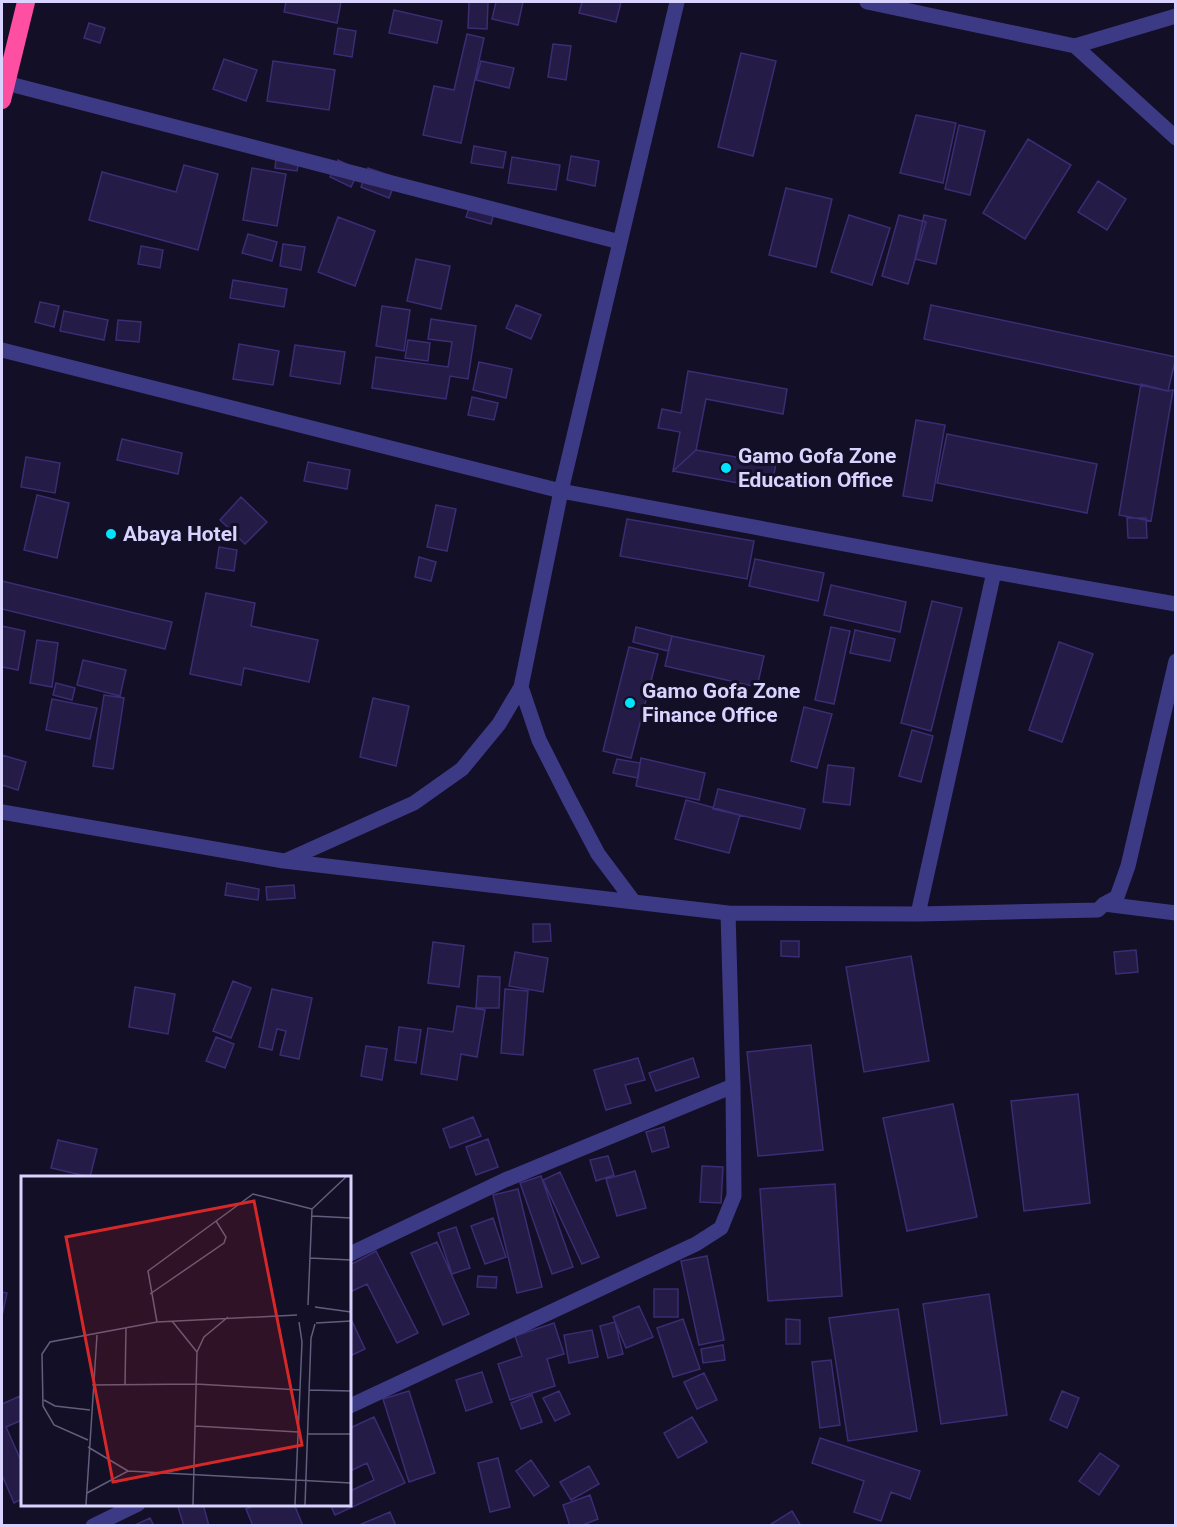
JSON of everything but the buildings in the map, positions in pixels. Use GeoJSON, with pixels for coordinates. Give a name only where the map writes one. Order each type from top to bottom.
{"type":"FeatureCollection","features":[{"type":"Feature","properties":{"kind":"highway"},"geometry":{"type":"LineString","coordinates":[[4,92],[26,2]]}},
{"type":"Feature","properties":{"kind":"street"},"geometry":{"type":"LineString","coordinates":[[284,861],[414,803],[462,769],[499,724],[521,687],[561,491],[677,2]]}},
{"type":"Feature","properties":{"kind":"street"},"geometry":{"type":"LineString","coordinates":[[867,2],[1075,46],[1176,16]]}},
{"type":"Feature","properties":{"kind":"street"},"geometry":{"type":"LineString","coordinates":[[1075,46],[1176,138]]}},
{"type":"Feature","properties":{"kind":"street"},"geometry":{"type":"LineString","coordinates":[[4,92],[620,242]]}},
{"type":"Feature","properties":{"kind":"street"},"geometry":{"type":"LineString","coordinates":[[2,350],[561,491],[1176,604]]}},
{"type":"Feature","properties":{"kind":"street"},"geometry":{"type":"LineString","coordinates":[[918,914],[994,572]]}},
{"type":"Feature","properties":{"kind":"street"},"geometry":{"type":"LineString","coordinates":[[2,812],[284,861],[728,914],[918,914],[1098,910],[1117,897],[1128,866],[1176,661]]}},
{"type":"Feature","properties":{"kind":"street"},"geometry":{"type":"LineString","coordinates":[[521,687],[539,740],[570,801],[598,854],[634,902]]}},
{"type":"Feature","properties":{"kind":"street"},"geometry":{"type":"LineString","coordinates":[[1104,904],[1176,913]]}},
{"type":"Feature","properties":{"kind":"street"},"geometry":{"type":"LineString","coordinates":[[351,1406],[696,1244],[721,1228],[734,1196],[728,914]]}},
{"type":"Feature","properties":{"kind":"street"},"geometry":{"type":"LineString","coordinates":[[351,1254],[505,1180],[733,1086]]}},
{"type":"Feature","properties":{"kind":"street"},"geometry":{"type":"LineString","coordinates":[[93,1526],[134,1506]]}},
{"type":"Feature","properties":{"kind":"place","name":"Gamo Gofa Zone Education Office"},"geometry":{"type":"Point","coordinates":[726,468]}},
{"type":"Feature","properties":{"kind":"place","name":"Abaya Hotel"},"geometry":{"type":"Point","coordinates":[111,534]}},
{"type":"Feature","properties":{"kind":"place","name":"Gamo Gofa Zone Finance Office"},"geometry":{"type":"Point","coordinates":[630,703]}}]}
